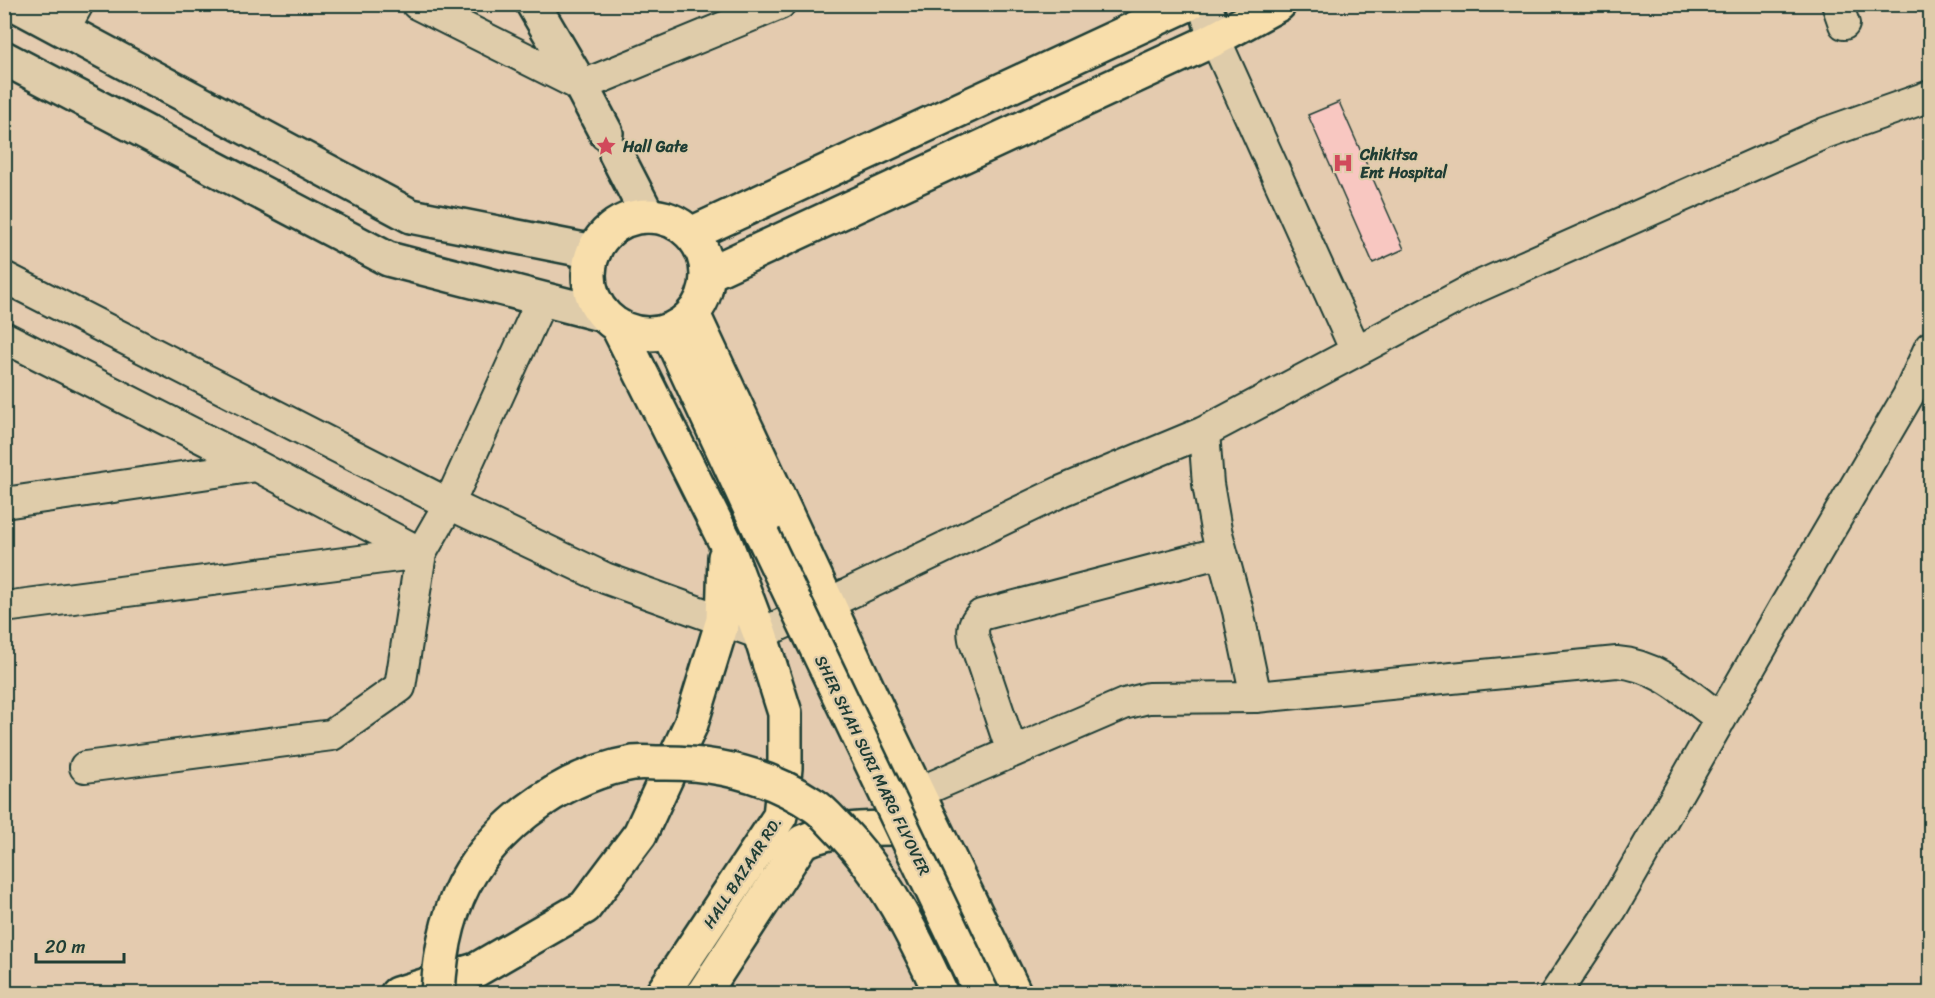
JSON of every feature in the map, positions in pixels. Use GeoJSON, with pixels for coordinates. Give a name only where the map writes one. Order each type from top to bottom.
{"type":"FeatureCollection","features":[{"type":"Feature","properties":{"kind":"main road"},"geometry":{"type":"LineString","coordinates":[[15,4],[71,18],[411,216],[594,252]]}},
{"type":"Feature","properties":{"kind":"main road"},"geometry":{"type":"LineString","coordinates":[[533,4],[581,86],[648,216]]}},
{"type":"Feature","properties":{"kind":"main road"},"geometry":{"type":"LineString","coordinates":[[691,234],[1188,4]]}},
{"type":"Feature","properties":{"kind":"main road"},"geometry":{"type":"LineString","coordinates":[[1205,4],[1215,39]]}},
{"type":"Feature","properties":{"kind":"main road"},"geometry":{"type":"LineString","coordinates":[[708,274],[1215,39],[1279,4]]}},
{"type":"Feature","properties":{"kind":"main road"},"geometry":{"type":"LineString","coordinates":[[4,58],[388,259],[542,299],[610,320],[633,333],[651,334],[681,323],[704,295],[708,274],[700,246],[679,224],[664,218],[648,216],[631,218],[615,226],[603,237],[594,252],[589,274],[592,296],[610,320]]}},
{"type":"Feature","properties":{"kind":"main road","name":"HALL BAZAAR RD."},"geometry":{"type":"LineString","coordinates":[[610,320],[725,541],[760,634],[785,713],[785,768],[780,816],[662,993]]}},
{"type":"Feature","properties":{"kind":"main road"},"geometry":{"type":"LineString","coordinates":[[681,323],[829,603],[917,793],[1015,993]]}},
{"type":"Feature","properties":{"kind":"main road","name":"SHER SHAH SURI MARG FLYOVER"},"geometry":{"type":"LineString","coordinates":[[681,323],[763,536],[982,993]]}},
{"type":"Feature","properties":{"kind":"main road"},"geometry":{"type":"LineString","coordinates":[[397,993],[476,970],[585,907],[640,834],[691,724],[723,620],[725,541]]}},
{"type":"Feature","properties":{"kind":"main road"},"geometry":{"type":"LineString","coordinates":[[438,993],[441,950],[453,911],[471,873],[502,833],[544,799],[586,776],[634,763],[688,762],[743,772],[783,787],[818,808],[851,841],[877,874],[941,993]]}},
{"type":"Feature","properties":{"kind":"main road"},"geometry":{"type":"LineString","coordinates":[[703,993],[802,842],[820,834],[840,830],[934,828]]}},
{"type":"Feature","properties":{"kind":"street"},"geometry":{"type":"LineString","coordinates":[[417,4],[581,86],[780,4]]}},
{"type":"Feature","properties":{"kind":"street"},"geometry":{"type":"LineString","coordinates":[[1215,39],[1356,351]]}},
{"type":"Feature","properties":{"kind":"street"},"geometry":{"type":"LineString","coordinates":[[4,277],[449,504],[605,578],[760,634],[1062,491],[1204,432],[1486,283],[1825,133],[1930,96]]}},
{"type":"Feature","properties":{"kind":"street"},"geometry":{"type":"LineString","coordinates":[[85,766],[332,735],[400,687],[421,553],[449,504],[542,299]]}},
{"type":"Feature","properties":{"kind":"street"},"geometry":{"type":"LineString","coordinates":[[4,338],[257,466],[421,553]]}},
{"type":"Feature","properties":{"kind":"street"},"geometry":{"type":"LineString","coordinates":[[1555,993],[1611,910],[1908,396],[1930,347]]}},
{"type":"Feature","properties":{"kind":"street"},"geometry":{"type":"LineString","coordinates":[[1204,432],[1208,484],[1256,697]]}},
{"type":"Feature","properties":{"kind":"street"},"geometry":{"type":"LineString","coordinates":[[4,503],[257,466]]}},
{"type":"Feature","properties":{"kind":"street"},"geometry":{"type":"LineString","coordinates":[[1012,752],[974,639],[972,628],[975,620],[981,615],[1222,552]]}},
{"type":"Feature","properties":{"kind":"street"},"geometry":{"type":"LineString","coordinates":[[4,607],[421,553]]}},
{"type":"Feature","properties":{"kind":"street"},"geometry":{"type":"LineString","coordinates":[[917,793],[1124,704],[1148,698],[1256,697],[1617,662],[1631,663],[1648,669],[1670,681],[1720,719]]}},
{"type":"Feature","properties":{"kind":"building"},"geometry":{"type":"Polygon","coordinates":[[[1339,102],[1404,249],[1373,263],[1308,115],[1339,102]]]}},
{"type":"Feature","properties":{"kind":"place","name":"Hall Gate"},"geometry":{"type":"Point","coordinates":[606,146]}},
{"type":"Feature","properties":{"kind":"place","name":"Chikitsa Ent Hospital"},"geometry":{"type":"Point","coordinates":[1343,163]}}]}
